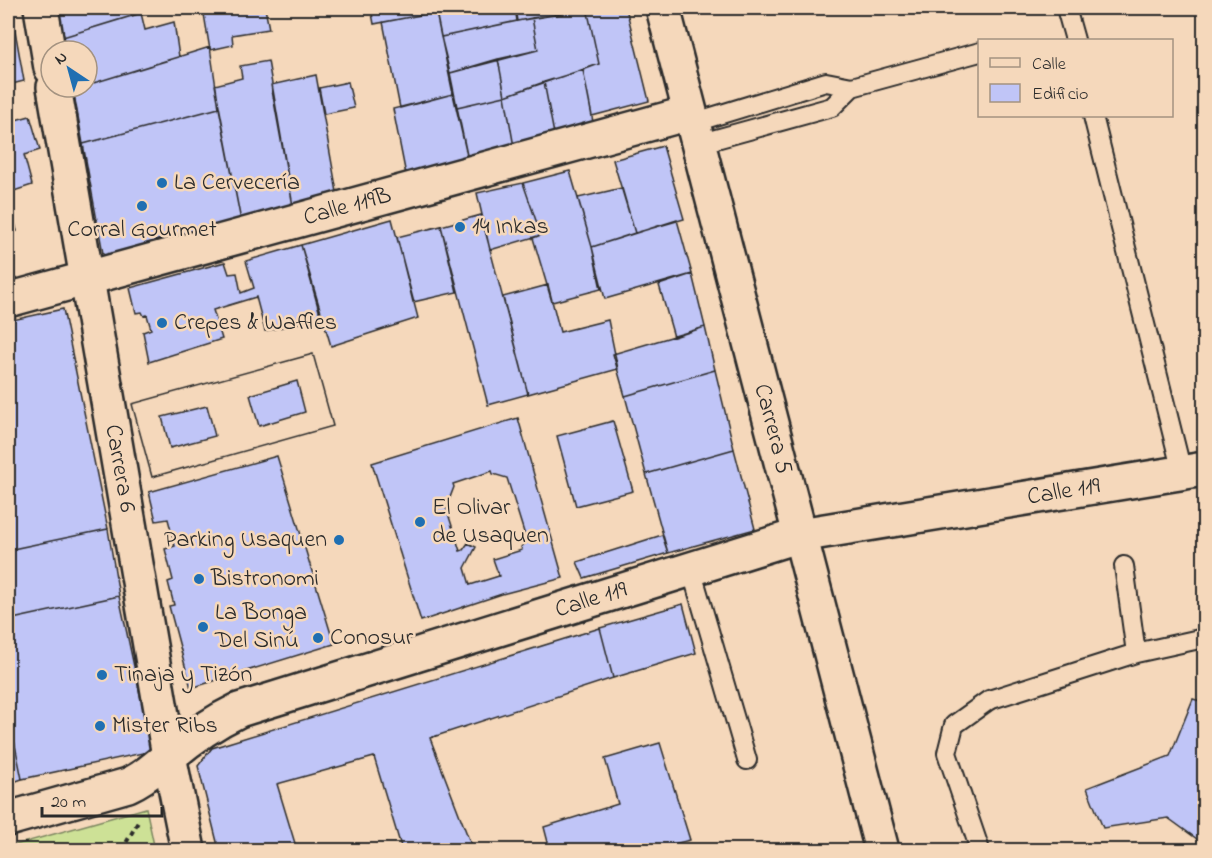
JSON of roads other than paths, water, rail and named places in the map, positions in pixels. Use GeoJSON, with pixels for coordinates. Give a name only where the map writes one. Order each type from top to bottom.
{"type":"FeatureCollection","features":[{"type":"Feature","properties":{"kind":"street"},"geometry":{"type":"LineString","coordinates":[[41,8],[46,39]]}},
{"type":"Feature","properties":{"kind":"street","name":"Carrera 5"},"geometry":{"type":"LineString","coordinates":[[663,8],[882,850]]}},
{"type":"Feature","properties":{"kind":"street","name":"Carrera 6"},"geometry":{"type":"LineString","coordinates":[[56,99],[169,756],[188,850]]}},
{"type":"Feature","properties":{"kind":"street","name":"Calle 119B"},"geometry":{"type":"LineString","coordinates":[[8,300],[86,278],[693,127]]}},
{"type":"Feature","properties":{"kind":"street","name":"Calle 119"},"geometry":{"type":"LineString","coordinates":[[8,819],[128,785],[145,777],[217,720],[239,710],[800,535],[1193,471]]}},
{"type":"Feature","properties":{"kind":"lane"},"geometry":{"type":"LineString","coordinates":[[1066,8],[1074,39]]}},
{"type":"Feature","properties":{"kind":"lane"},"geometry":{"type":"LineString","coordinates":[[693,127],[826,82],[852,87],[978,53]]}},
{"type":"Feature","properties":{"kind":"lane"},"geometry":{"type":"LineString","coordinates":[[693,127],[832,107],[852,87]]}},
{"type":"Feature","properties":{"kind":"lane"},"geometry":{"type":"LineString","coordinates":[[1093,117],[1193,471]]}},
{"type":"Feature","properties":{"kind":"lane"},"geometry":{"type":"LineString","coordinates":[[1124,566],[1136,653]]}},
{"type":"Feature","properties":{"kind":"lane"},"geometry":{"type":"LineString","coordinates":[[691,569],[747,760]]}},
{"type":"Feature","properties":{"kind":"lane"},"geometry":{"type":"LineString","coordinates":[[980,850],[947,753],[954,726],[988,700],[1136,653],[1204,638]]}},
{"type":"Feature","properties":{"kind":"place","name":"La Cervecería"},"geometry":{"type":"Point","coordinates":[162,183]}},
{"type":"Feature","properties":{"kind":"place","name":"Corral Gourmet"},"geometry":{"type":"Point","coordinates":[142,206]}},
{"type":"Feature","properties":{"kind":"place","name":"14 Inkas"},"geometry":{"type":"Point","coordinates":[460,227]}},
{"type":"Feature","properties":{"kind":"place","name":"Crepes & Waffles"},"geometry":{"type":"Point","coordinates":[162,323]}},
{"type":"Feature","properties":{"kind":"place","name":"El Olivar de Usaquen"},"geometry":{"type":"Point","coordinates":[420,522]}},
{"type":"Feature","properties":{"kind":"place","name":"Parking Usaquen"},"geometry":{"type":"Point","coordinates":[339,540]}},
{"type":"Feature","properties":{"kind":"place","name":"Bistronomi"},"geometry":{"type":"Point","coordinates":[199,579]}},
{"type":"Feature","properties":{"kind":"place","name":"La Bonga Del Sinú"},"geometry":{"type":"Point","coordinates":[203,627]}},
{"type":"Feature","properties":{"kind":"place","name":"Conosur"},"geometry":{"type":"Point","coordinates":[318,638]}},
{"type":"Feature","properties":{"kind":"place","name":"Tinaja y Tizón"},"geometry":{"type":"Point","coordinates":[102,675]}},
{"type":"Feature","properties":{"kind":"place","name":"Mister Ribs"},"geometry":{"type":"Point","coordinates":[100,726]}}]}
